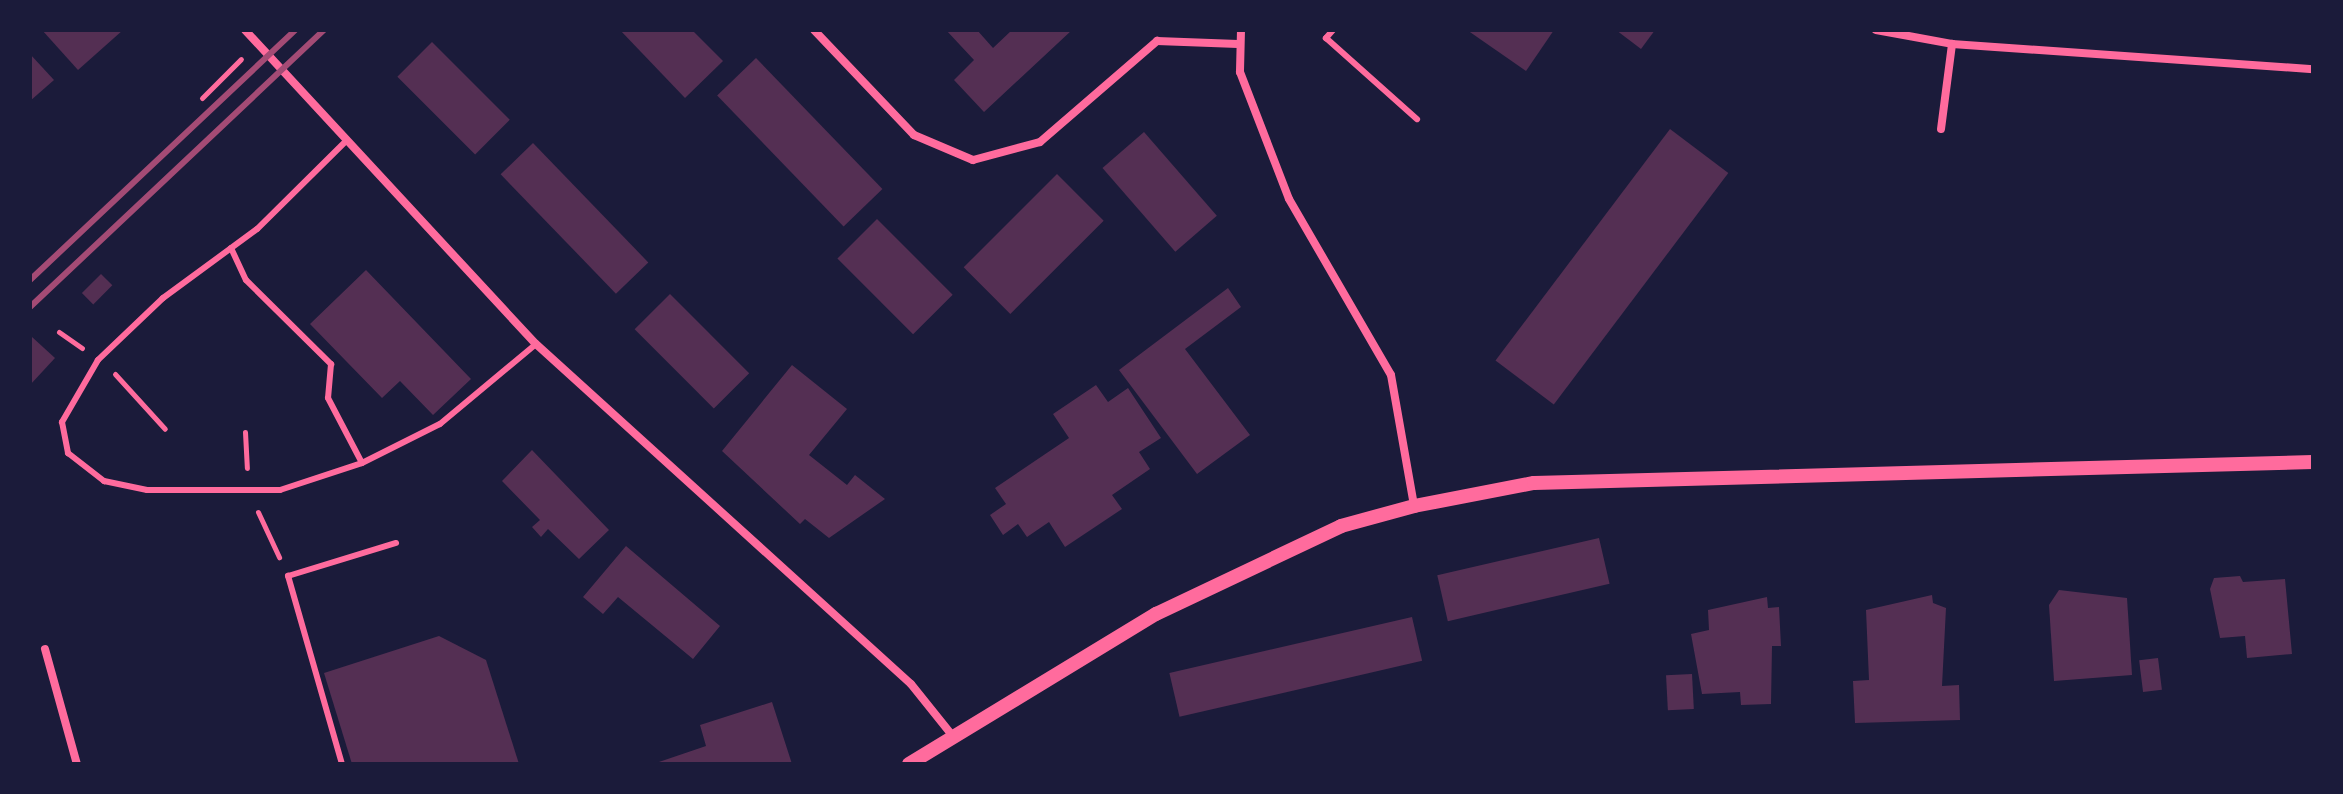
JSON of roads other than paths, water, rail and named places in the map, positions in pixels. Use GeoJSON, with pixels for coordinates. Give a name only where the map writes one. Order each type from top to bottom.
{"type":"FeatureCollection","features":[{"type":"Feature","properties":{"kind":"street"},"geometry":{"type":"LineString","coordinates":[[245,30],[344,143],[536,344],[911,684],[952,735]]}},
{"type":"Feature","properties":{"kind":"street"},"geometry":{"type":"LineString","coordinates":[[814,30],[914,135],[973,160],[1040,142],[1157,41],[1238,44]]}},
{"type":"Feature","properties":{"kind":"street"},"geometry":{"type":"LineString","coordinates":[[1241,30],[1238,44],[1252,110],[1289,199],[1391,375],[1414,506]]}},
{"type":"Feature","properties":{"kind":"street"},"geometry":{"type":"LineString","coordinates":[[1876,30],[1952,44],[2313,69]]}},
{"type":"Feature","properties":{"kind":"street"},"geometry":{"type":"LineString","coordinates":[[1941,129],[1952,44]]}},
{"type":"Feature","properties":{"kind":"street"},"geometry":{"type":"LineString","coordinates":[[909,764],[952,735],[1262,560],[1414,506],[1534,483],[2313,462]]}},
{"type":"Feature","properties":{"kind":"street"},"geometry":{"type":"LineString","coordinates":[[45,649],[77,764]]}},
{"type":"Feature","properties":{"kind":"lane"},"geometry":{"type":"LineString","coordinates":[[1333,30],[1326,38],[1417,119]]}},
{"type":"Feature","properties":{"kind":"lane"},"geometry":{"type":"LineString","coordinates":[[344,143],[231,248],[98,360],[62,422],[68,453],[104,481],[147,490],[280,490],[362,463],[440,424],[536,344]]}},
{"type":"Feature","properties":{"kind":"lane"},"geometry":{"type":"LineString","coordinates":[[231,248],[246,280],[331,364],[328,398],[362,463]]}},
{"type":"Feature","properties":{"kind":"lane"},"geometry":{"type":"LineString","coordinates":[[342,764],[288,576],[396,543]]}},
{"type":"Feature","properties":{"kind":"railway"},"geometry":{"type":"LineString","coordinates":[[30,280],[295,30]]}},
{"type":"Feature","properties":{"kind":"railway"},"geometry":{"type":"LineString","coordinates":[[30,307],[324,30]]}}]}
